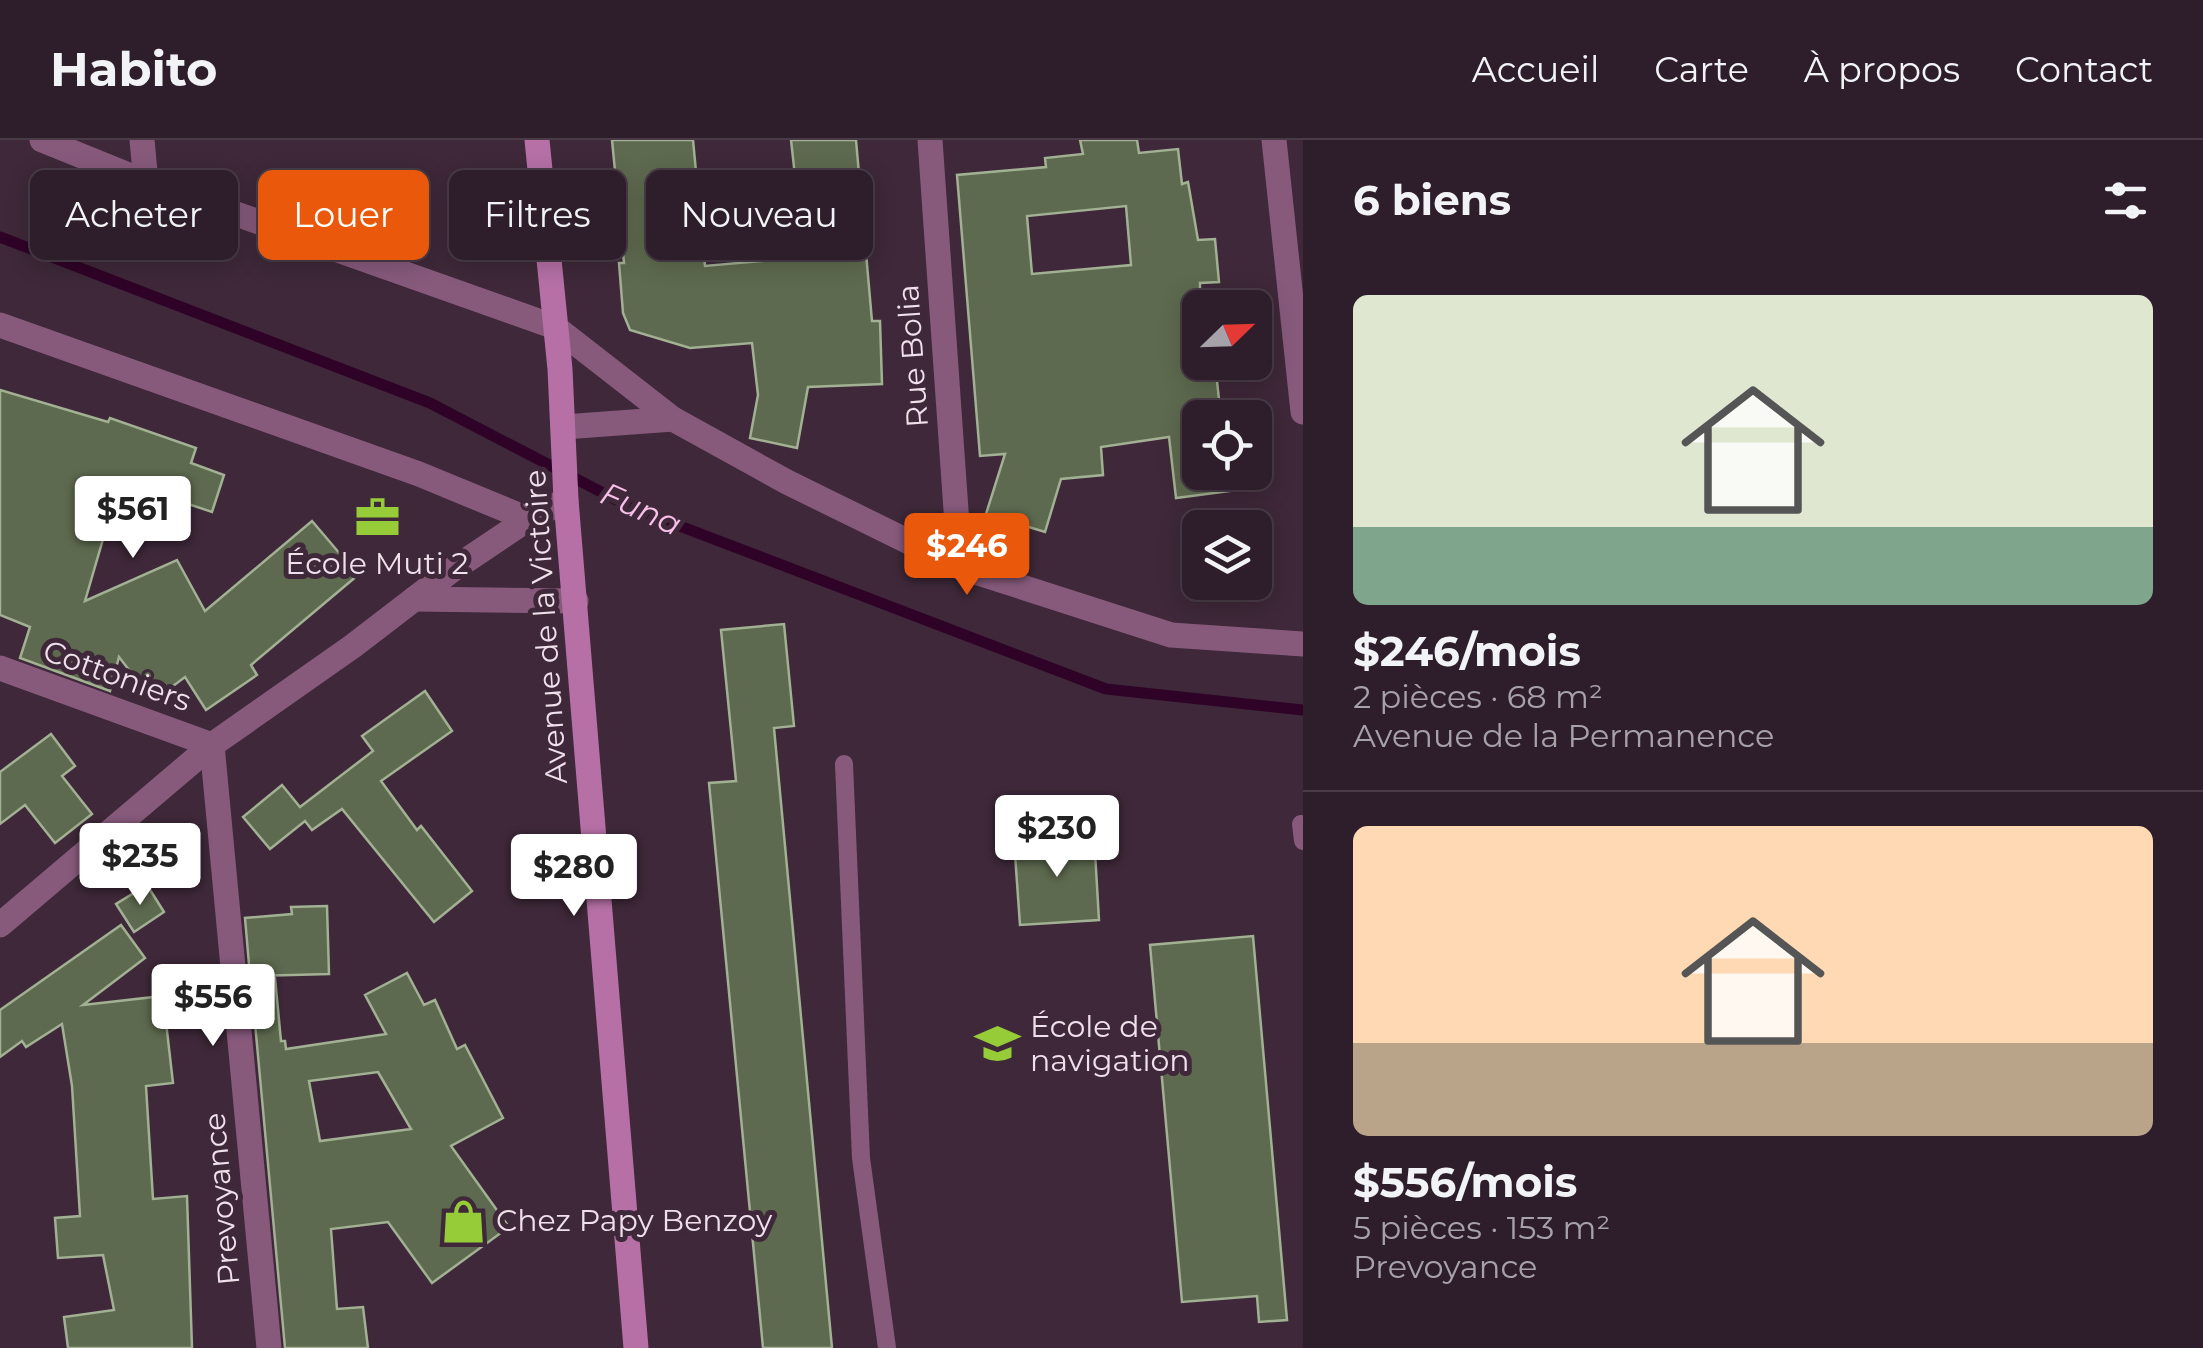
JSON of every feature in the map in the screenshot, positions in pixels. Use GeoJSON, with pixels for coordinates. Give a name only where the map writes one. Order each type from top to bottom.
{"type":"FeatureCollection","features":[{"type":"Feature","properties":{"kind":"main road","name":"Avenue de la Victoire"},"geometry":{"type":"LineString","coordinates":[[536,140],[555,327],[636,1348]]}},
{"type":"Feature","properties":{"kind":"street"},"geometry":{"type":"LineString","coordinates":[[42,140],[116,170]]}},
{"type":"Feature","properties":{"kind":"street"},"geometry":{"type":"LineString","coordinates":[[142,140],[145,170]]}},
{"type":"Feature","properties":{"kind":"street","name":"Rue Bolia"},"geometry":{"type":"LineString","coordinates":[[930,140],[960,567]]}},
{"type":"Feature","properties":{"kind":"street"},"geometry":{"type":"LineString","coordinates":[[1274,140],[1303,412]]}},
{"type":"Feature","properties":{"kind":"street"},"geometry":{"type":"LineString","coordinates":[[238,215],[555,327],[674,419],[787,482],[960,567],[1172,635],[1303,644]]}},
{"type":"Feature","properties":{"kind":"street"},"geometry":{"type":"LineString","coordinates":[[0,325],[419,474],[528,520]]}},
{"type":"Feature","properties":{"kind":"street"},"geometry":{"type":"LineString","coordinates":[[564,438],[674,419]]}},
{"type":"Feature","properties":{"kind":"street"},"geometry":{"type":"LineString","coordinates":[[0,925],[212,745],[566,494]]}},
{"type":"Feature","properties":{"kind":"street"},"geometry":{"type":"LineString","coordinates":[[414,599],[576,601]]}},
{"type":"Feature","properties":{"kind":"street","name":"Cottoniers"},"geometry":{"type":"LineString","coordinates":[[0,668],[212,745]]}},
{"type":"Feature","properties":{"kind":"street","name":"Prevoyance"},"geometry":{"type":"LineString","coordinates":[[212,745],[269,1348]]}},
{"type":"Feature","properties":{"kind":"lane"},"geometry":{"type":"LineString","coordinates":[[844,764],[861,1158],[887,1348]]}},
{"type":"Feature","properties":{"kind":"building"},"geometry":{"type":"Polygon","coordinates":[[[612,140],[693,140],[696,170],[646,170],[646,260],[704,260],[705,266],[771,260],[867,260],[872,321],[880,321],[882,384],[808,387],[797,448],[750,438],[758,395],[752,343],[690,348],[630,330],[623,313],[619,263],[626,260],[626,170],[615,170],[612,140]]]}},
{"type":"Feature","properties":{"kind":"building"},"geometry":{"type":"Polygon","coordinates":[[[791,140],[856,140],[859,170],[794,170],[791,140]]]}},
{"type":"Feature","properties":{"kind":"building"},"geometry":{"type":"Polygon","coordinates":[[[1080,140],[1137,140],[1139,153],[1178,149],[1182,184],[1188,182],[1198,240],[1215,239],[1219,282],[1200,283],[1200,290],[1182,290],[1182,380],[1217,380],[1219,400],[1182,400],[1182,490],[1230,491],[1176,498],[1169,437],[1101,447],[1103,475],[1061,479],[1045,532],[986,514],[1005,454],[980,456],[957,175],[1046,167],[1045,158],[1083,154],[1080,140]],[[1126,206],[1027,216],[1032,274],[1131,265],[1126,206]]]}},
{"type":"Feature","properties":{"kind":"building"},"geometry":{"type":"Polygon","coordinates":[[[0,390],[108,422],[110,418],[196,448],[191,463],[224,475],[212,512],[120,481],[85,601],[177,560],[205,611],[312,521],[358,575],[251,665],[257,675],[206,710],[185,677],[153,701],[119,657],[110,691],[20,658],[30,627],[0,615],[0,390]]]}},
{"type":"Feature","properties":{"kind":"building"},"geometry":{"type":"Polygon","coordinates":[[[784,624],[794,726],[774,728],[832,1348],[763,1348],[709,783],[736,781],[721,630],[784,624]]]}},
{"type":"Feature","properties":{"kind":"building"},"geometry":{"type":"Polygon","coordinates":[[[425,691],[452,731],[381,781],[417,830],[421,826],[472,891],[434,922],[342,809],[312,830],[305,821],[270,849],[243,817],[282,785],[300,807],[373,751],[362,736],[425,691]]]}},
{"type":"Feature","properties":{"kind":"building"},"geometry":{"type":"Polygon","coordinates":[[[51,734],[75,766],[62,776],[92,814],[55,843],[25,805],[0,824],[0,772],[51,734]]]}},
{"type":"Feature","properties":{"kind":"building"},"geometry":{"type":"Polygon","coordinates":[[[1094,835],[1099,920],[1020,925],[1014,840],[1094,835]]]}},
{"type":"Feature","properties":{"kind":"building"},"geometry":{"type":"Polygon","coordinates":[[[147,885],[164,912],[134,932],[116,904],[147,885]]]}},
{"type":"Feature","properties":{"kind":"building"},"geometry":{"type":"Polygon","coordinates":[[[327,906],[329,974],[250,976],[245,918],[292,914],[291,907],[327,906]]]}},
{"type":"Feature","properties":{"kind":"building"},"geometry":{"type":"Polygon","coordinates":[[[121,925],[145,958],[83,1005],[163,996],[173,1083],[146,1086],[153,1199],[187,1196],[192,1348],[68,1348],[64,1317],[114,1310],[103,1255],[58,1258],[55,1218],[80,1216],[72,1086],[62,1024],[26,1047],[22,1041],[0,1057],[0,1010],[121,925]]]}},
{"type":"Feature","properties":{"kind":"building"},"geometry":{"type":"Polygon","coordinates":[[[1253,936],[1287,1320],[1259,1322],[1257,1296],[1182,1302],[1150,945],[1253,936]]]}},
{"type":"Feature","properties":{"kind":"building"},"geometry":{"type":"Polygon","coordinates":[[[407,973],[424,1005],[435,1000],[457,1049],[465,1045],[503,1118],[451,1146],[509,1227],[432,1283],[388,1222],[331,1229],[337,1309],[363,1307],[368,1348],[285,1348],[251,980],[275,978],[281,1041],[285,1041],[286,1049],[386,1034],[365,995],[407,973]],[[378,1072],[309,1081],[320,1141],[411,1129],[378,1072]]]}},
{"type":"Feature","properties":{"kind":"waterway","name":"Funa"},"geometry":{"type":"LineString","coordinates":[[0,237],[430,403],[630,507],[1106,689],[1303,710]]}},
{"type":"Feature","properties":{"kind":"place","name":"École Muti 2"},"geometry":{"type":"Point","coordinates":[377,517]}},
{"type":"Feature","properties":{"kind":"place","name":"École de navigation"},"geometry":{"type":"Point","coordinates":[997,1044]}},
{"type":"Feature","properties":{"kind":"place","name":"Chez Papy Benzoy"},"geometry":{"type":"Point","coordinates":[463,1221]}}]}
